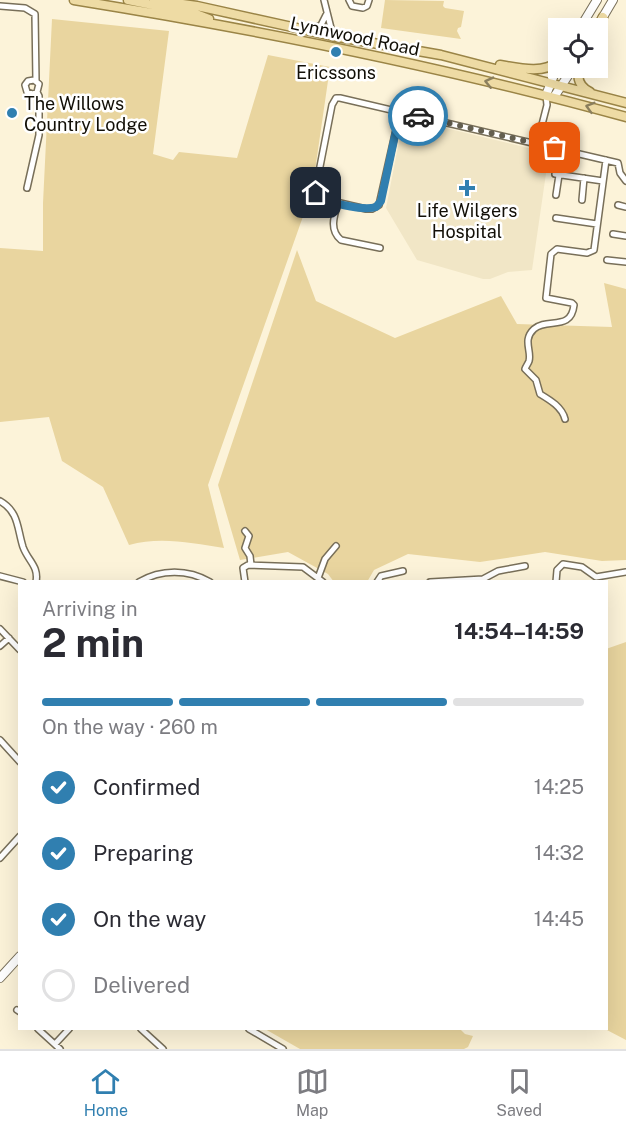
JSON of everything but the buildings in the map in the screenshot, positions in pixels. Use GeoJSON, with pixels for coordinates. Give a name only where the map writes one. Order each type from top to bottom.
{"type":"FeatureCollection","features":[{"type":"Feature","properties":{"kind":"main road","name":"Lynnwood Road"},"geometry":{"type":"LineString","coordinates":[[74,0],[192,10],[441,55],[626,102]]}},
{"type":"Feature","properties":{"kind":"main road"},"geometry":{"type":"LineString","coordinates":[[128,0],[192,10]]}},
{"type":"Feature","properties":{"kind":"main road","name":"Lynnwood Road"},"geometry":{"type":"LineString","coordinates":[[154,0],[285,38],[626,117]]}},
{"type":"Feature","properties":{"kind":"main road"},"geometry":{"type":"LineString","coordinates":[[586,18],[597,0]]}},
{"type":"Feature","properties":{"kind":"main road"},"geometry":{"type":"LineString","coordinates":[[603,17],[613,0]]}},
{"type":"Feature","properties":{"kind":"main road"},"geometry":{"type":"LineString","coordinates":[[441,55],[531,68],[548,67]]}},
{"type":"Feature","properties":{"kind":"main road"},"geometry":{"type":"LineString","coordinates":[[549,99],[552,78]]}},
{"type":"Feature","properties":{"kind":"main road"},"geometry":{"type":"LineString","coordinates":[[549,99],[567,78]]}},
{"type":"Feature","properties":{"kind":"main road"},"geometry":{"type":"LineString","coordinates":[[579,78],[585,89],[599,95]]}},
{"type":"Feature","properties":{"kind":"main road"},"geometry":{"type":"LineString","coordinates":[[0,978],[18,958]]}},
{"type":"Feature","properties":{"kind":"street"},"geometry":{"type":"LineString","coordinates":[[324,0],[333,36]]}},
{"type":"Feature","properties":{"kind":"street"},"geometry":{"type":"LineString","coordinates":[[349,0],[352,6],[363,8],[367,6],[369,0]]}},
{"type":"Feature","properties":{"kind":"street"},"geometry":{"type":"LineString","coordinates":[[0,6],[25,8],[35,14],[36,81],[40,86],[38,92],[39,135],[27,188]]}},
{"type":"Feature","properties":{"kind":"street"},"geometry":{"type":"LineString","coordinates":[[307,31],[321,25],[326,14]]}},
{"type":"Feature","properties":{"kind":"street"},"geometry":{"type":"LineString","coordinates":[[36,81],[28,81],[25,87],[30,94],[38,92]]}},
{"type":"Feature","properties":{"kind":"street"},"geometry":{"type":"LineString","coordinates":[[400,112],[379,204],[372,209],[366,209],[318,196],[316,187],[333,100],[340,98],[606,160],[618,163],[622,177],[626,181]]}},
{"type":"Feature","properties":{"kind":"street"},"geometry":{"type":"LineString","coordinates":[[537,144],[549,99]]}},
{"type":"Feature","properties":{"kind":"street"},"geometry":{"type":"LineString","coordinates":[[565,419],[564,414],[552,401],[540,394],[536,381],[525,369],[529,359],[529,335],[542,324],[560,324],[569,317],[574,308],[573,304],[545,297],[551,254],[557,249],[592,252],[606,160]]}},
{"type":"Feature","properties":{"kind":"street"},"geometry":{"type":"LineString","coordinates":[[556,195],[557,175],[603,181]]}},
{"type":"Feature","properties":{"kind":"street"},"geometry":{"type":"LineString","coordinates":[[582,200],[584,178]]}},
{"type":"Feature","properties":{"kind":"street"},"geometry":{"type":"LineString","coordinates":[[338,203],[333,227],[337,237],[380,248]]}},
{"type":"Feature","properties":{"kind":"street"},"geometry":{"type":"LineString","coordinates":[[618,205],[626,207]]}},
{"type":"Feature","properties":{"kind":"street"},"geometry":{"type":"LineString","coordinates":[[556,218],[597,224]]}},
{"type":"Feature","properties":{"kind":"street"},"geometry":{"type":"LineString","coordinates":[[613,234],[626,236]]}},
{"type":"Feature","properties":{"kind":"street"},"geometry":{"type":"LineString","coordinates":[[607,260],[626,262]]}},
{"type":"Feature","properties":{"kind":"street"},"geometry":{"type":"LineString","coordinates":[[0,501],[11,509],[18,520],[23,547],[36,568],[36,580]]}},
{"type":"Feature","properties":{"kind":"street"},"geometry":{"type":"LineString","coordinates":[[245,531],[249,538],[245,548],[250,556],[251,565]]}},
{"type":"Feature","properties":{"kind":"street"},"geometry":{"type":"LineString","coordinates":[[245,580],[243,568],[251,565],[302,567],[308,569],[320,580],[325,559],[336,546]]}},
{"type":"Feature","properties":{"kind":"street"},"geometry":{"type":"LineString","coordinates":[[556,580],[557,570],[563,564],[582,567],[596,577],[626,572]]}},
{"type":"Feature","properties":{"kind":"street"},"geometry":{"type":"LineString","coordinates":[[465,580],[483,579],[498,571],[525,566]]}},
{"type":"Feature","properties":{"kind":"street"},"geometry":{"type":"LineString","coordinates":[[143,580],[174,571],[205,580]]}},
{"type":"Feature","properties":{"kind":"street"},"geometry":{"type":"LineString","coordinates":[[378,580],[381,576],[403,571]]}},
{"type":"Feature","properties":{"kind":"street"},"geometry":{"type":"LineString","coordinates":[[0,576],[18,581]]}},
{"type":"Feature","properties":{"kind":"street"},"geometry":{"type":"LineString","coordinates":[[0,629],[18,648]]}},
{"type":"Feature","properties":{"kind":"street"},"geometry":{"type":"LineString","coordinates":[[0,646],[9,639]]}},
{"type":"Feature","properties":{"kind":"street"},"geometry":{"type":"LineString","coordinates":[[0,741],[18,760]]}},
{"type":"Feature","properties":{"kind":"street"},"geometry":{"type":"LineString","coordinates":[[1,853],[18,838]]}},
{"type":"Feature","properties":{"kind":"street"},"geometry":{"type":"LineString","coordinates":[[39,1030],[60,1049]]}},
{"type":"Feature","properties":{"kind":"street"},"geometry":{"type":"LineString","coordinates":[[55,1044],[68,1030]]}},
{"type":"Feature","properties":{"kind":"street"},"geometry":{"type":"LineString","coordinates":[[142,1030],[163,1049]]}},
{"type":"Feature","properties":{"kind":"street"},"geometry":{"type":"LineString","coordinates":[[251,1030],[283,1049]]}},
{"type":"Feature","properties":{"kind":"shaded area"},"geometry":{"type":"Polygon","coordinates":[[[385,0],[444,1],[445,8],[464,11],[461,27],[457,31],[461,39],[381,28],[385,0]]]}},
{"type":"Feature","properties":{"kind":"shaded area"},"geometry":{"type":"Polygon","coordinates":[[[52,19],[169,31],[153,154],[173,160],[179,152],[237,158],[268,55],[330,67],[312,191],[208,485],[224,548],[164,541],[129,545],[103,487],[62,461],[49,417],[0,422],[0,248],[43,251],[43,203],[52,19]]]}},
{"type":"Feature","properties":{"kind":"shaded area","name":"Life Wilgers Hospital"},"geometry":{"type":"Polygon","coordinates":[[[408,119],[549,153],[532,270],[508,272],[490,279],[483,279],[417,260],[386,208],[403,121],[408,119]]]}},
{"type":"Feature","properties":{"kind":"shaded area"},"geometry":{"type":"Polygon","coordinates":[[[297,250],[316,301],[395,338],[501,296],[517,324],[612,327],[604,283],[626,289],[626,560],[602,561],[545,552],[480,562],[408,554],[374,570],[368,580],[332,580],[328,574],[288,552],[240,560],[218,485],[297,250]]]}},
{"type":"Feature","properties":{"kind":"shaded area"},"geometry":{"type":"Polygon","coordinates":[[[626,642],[626,1040],[607,1030],[608,648],[626,642]]]}},
{"type":"Feature","properties":{"kind":"shaded area"},"geometry":{"type":"Polygon","coordinates":[[[267,1030],[461,1030],[473,1036],[468,1047],[464,1049],[300,1049],[267,1030]]]}},
{"type":"Feature","properties":{"kind":"way so far"},"geometry":{"type":"LineString","coordinates":[[418,116],[555,148]]}},
{"type":"Feature","properties":{"kind":"place","name":"Ericssons"},"geometry":{"type":"Point","coordinates":[336,52]}},
{"type":"Feature","properties":{"kind":"place","name":"The Willows Country Lodge"},"geometry":{"type":"Point","coordinates":[12,113]}},
{"type":"Feature","properties":{"kind":"place","name":"Life Wilgers Hospital"},"geometry":{"type":"Point","coordinates":[467,188]}},
{"type":"Feature","properties":{"kind":"route"},"geometry":{"type":"LineString","coordinates":[[316,193],[323,199],[338,203],[366,209],[376,207],[381,201],[400,112],[418,116]]}}]}
